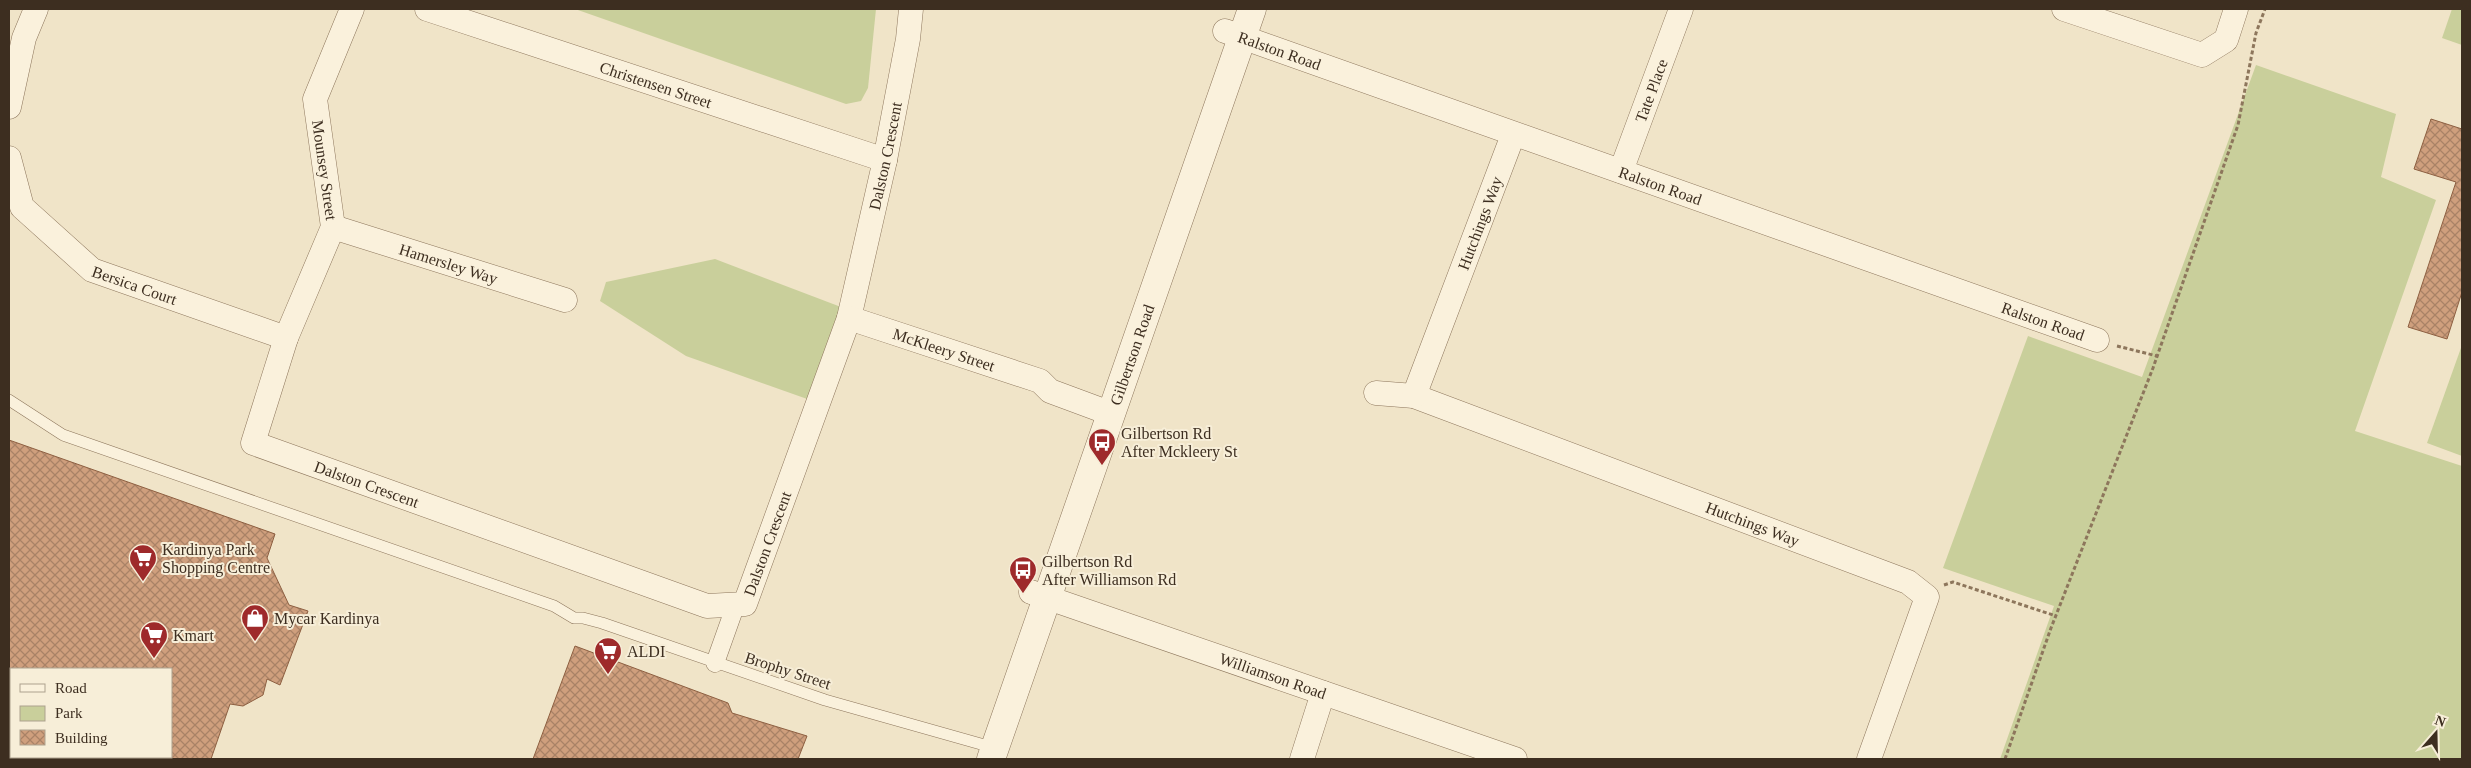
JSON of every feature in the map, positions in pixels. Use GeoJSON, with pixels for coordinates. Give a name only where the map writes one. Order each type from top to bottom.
{"type":"FeatureCollection","features":[{"type":"Feature","properties":{"kind":"street"},"geometry":{"type":"LineString","coordinates":[[9,108],[24,38],[36,9]]}},
{"type":"Feature","properties":{"kind":"street","name":"Mounsey Street"},"geometry":{"type":"LineString","coordinates":[[253,443],[286,338],[333,227],[315,99],[352,9]]}},
{"type":"Feature","properties":{"kind":"street","name":"Christensen Street"},"geometry":{"type":"LineString","coordinates":[[427,9],[885,160]]}},
{"type":"Feature","properties":{"kind":"street","name":"Dalston Crescent"},"geometry":{"type":"LineString","coordinates":[[253,443],[707,606],[745,604],[849,318],[885,160],[908,39],[911,9]]}},
{"type":"Feature","properties":{"kind":"street","name":"Gilbertson Road"},"geometry":{"type":"LineString","coordinates":[[985,752],[1106,404],[1234,26],[1252,9]]}},
{"type":"Feature","properties":{"kind":"street","name":"Tate Place"},"geometry":{"type":"LineString","coordinates":[[1622,171],[1681,9]]}},
{"type":"Feature","properties":{"kind":"street"},"geometry":{"type":"LineString","coordinates":[[2064,9],[2202,56],[2226,40],[2236,9]]}},
{"type":"Feature","properties":{"kind":"street","name":"Ralston Road"},"geometry":{"type":"LineString","coordinates":[[1234,26],[1513,135],[1622,171],[2097,340]]}},
{"type":"Feature","properties":{"kind":"street","name":"Hutchings Way"},"geometry":{"type":"LineString","coordinates":[[1414,396],[1513,135]]}},
{"type":"Feature","properties":{"kind":"street","name":"Bersica Court"},"geometry":{"type":"LineString","coordinates":[[9,158],[15,210],[92,270],[286,338]]}},
{"type":"Feature","properties":{"kind":"street","name":"Hamersley Way"},"geometry":{"type":"LineString","coordinates":[[333,227],[565,300]]}},
{"type":"Feature","properties":{"kind":"street","name":"McKleery Street"},"geometry":{"type":"LineString","coordinates":[[849,318],[1040,381],[1050,391],[1106,404]]}},
{"type":"Feature","properties":{"kind":"street","name":"Hutchings Way"},"geometry":{"type":"LineString","coordinates":[[1376,393],[1414,396],[1899,578],[1908,582],[1919,591]]}},
{"type":"Feature","properties":{"kind":"street"},"geometry":{"type":"LineString","coordinates":[[1869,759],[1926,597],[1919,591]]}},
{"type":"Feature","properties":{"kind":"street","name":"Williamson Road"},"geometry":{"type":"LineString","coordinates":[[1039,594],[1515,759]]}},
{"type":"Feature","properties":{"kind":"street"},"geometry":{"type":"LineString","coordinates":[[715,663],[736,604]]}},
{"type":"Feature","properties":{"kind":"street"},"geometry":{"type":"LineString","coordinates":[[1302,759],[1324,692]]}},
{"type":"Feature","properties":{"kind":"lane","name":"Brophy Street"},"geometry":{"type":"LineString","coordinates":[[9,400],[63,435],[554,606],[574,618],[583,618],[602,623],[715,663],[985,752]]}},
{"type":"Feature","properties":{"kind":"path"},"geometry":{"type":"LineString","coordinates":[[2005,759],[2056,616],[2157,356],[2238,125],[2256,33],[2265,9]]}},
{"type":"Feature","properties":{"kind":"path"},"geometry":{"type":"LineString","coordinates":[[2097,340],[2157,356]]}},
{"type":"Feature","properties":{"kind":"path"},"geometry":{"type":"LineString","coordinates":[[1919,591],[1953,582],[2056,616]]}},
{"type":"Feature","properties":{"kind":"green space"},"geometry":{"type":"Polygon","coordinates":[[[575,9],[876,9],[868,88],[861,101],[846,104],[575,9]]]}},
{"type":"Feature","properties":{"kind":"green space"},"geometry":{"type":"Polygon","coordinates":[[[2452,9],[2462,9],[2462,45],[2442,38],[2452,9]]]}},
{"type":"Feature","properties":{"kind":"green space"},"geometry":{"type":"Polygon","coordinates":[[[2256,65],[2396,114],[2381,177],[2436,200],[2355,431],[2462,466],[2462,759],[2000,759],[2054,606],[1943,568],[2028,336],[2142,377],[2256,65]]]}},
{"type":"Feature","properties":{"kind":"green space"},"geometry":{"type":"Polygon","coordinates":[[[715,259],[841,307],[810,400],[686,356],[600,301],[606,282],[715,259]]]}},
{"type":"Feature","properties":{"kind":"green space"},"geometry":{"type":"Polygon","coordinates":[[[2462,345],[2462,456],[2427,443],[2462,345]]]}},
{"type":"Feature","properties":{"kind":"building"},"geometry":{"type":"Polygon","coordinates":[[[2431,119],[2462,129],[2462,292],[2447,339],[2408,327],[2456,182],[2414,169],[2431,119]]]}},
{"type":"Feature","properties":{"kind":"building","name":"Kardinya Park Shopping Centre"},"geometry":{"type":"Polygon","coordinates":[[[9,440],[275,534],[267,558],[289,605],[308,611],[280,685],[267,679],[263,695],[243,706],[230,704],[211,759],[171,759],[172,668],[9,669],[9,440]]]}},
{"type":"Feature","properties":{"kind":"building","name":"ALDI"},"geometry":{"type":"Polygon","coordinates":[[[575,646],[728,703],[732,713],[807,736],[798,759],[533,759],[575,646]]]}},
{"type":"Feature","properties":{"kind":"place","name":"Gilbertson Rd After Mckleery St"},"geometry":{"type":"Point","coordinates":[1102,466]}},
{"type":"Feature","properties":{"kind":"place","name":"Kardinya Park Shopping Centre"},"geometry":{"type":"Point","coordinates":[143,582]}},
{"type":"Feature","properties":{"kind":"place","name":"Gilbertson Rd After Williamson Rd"},"geometry":{"type":"Point","coordinates":[1023,594]}},
{"type":"Feature","properties":{"kind":"place","name":"Mycar Kardinya"},"geometry":{"type":"Point","coordinates":[255,642]}},
{"type":"Feature","properties":{"kind":"place","name":"Kmart"},"geometry":{"type":"Point","coordinates":[154,659]}},
{"type":"Feature","properties":{"kind":"place","name":"ALDI"},"geometry":{"type":"Point","coordinates":[608,675]}}]}
